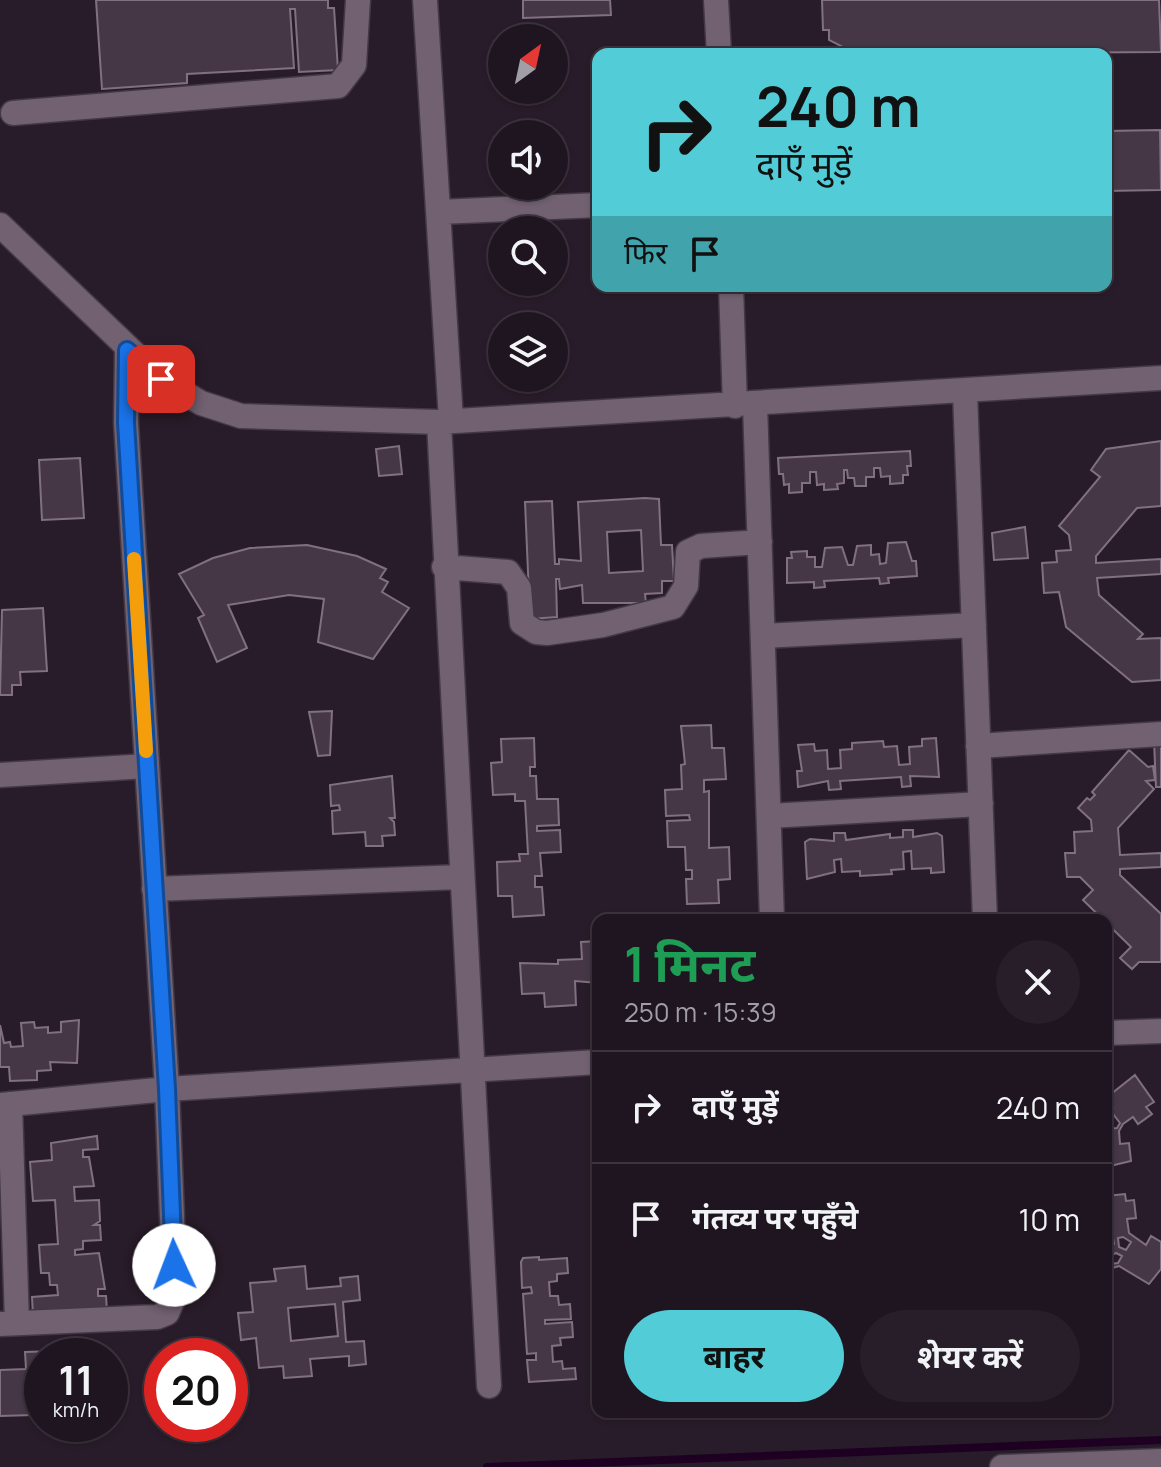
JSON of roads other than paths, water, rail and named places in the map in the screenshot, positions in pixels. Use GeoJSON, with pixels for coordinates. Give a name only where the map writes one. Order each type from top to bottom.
{"type":"FeatureCollection","features":[{"type":"Feature","properties":{"kind":"street"},"geometry":{"type":"LineString","coordinates":[[13,113],[338,86],[354,65],[358,0]]}},
{"type":"Feature","properties":{"kind":"street"},"geometry":{"type":"LineString","coordinates":[[425,0],[439,212],[445,421],[444,567],[489,1386]]}},
{"type":"Feature","properties":{"kind":"street"},"geometry":{"type":"LineString","coordinates":[[716,0],[719,48]]}},
{"type":"Feature","properties":{"kind":"street"},"geometry":{"type":"LineString","coordinates":[[439,212],[592,205]]}},
{"type":"Feature","properties":{"kind":"street"},"geometry":{"type":"LineString","coordinates":[[0,225],[127,350],[161,379],[188,395],[241,416],[445,421],[965,393],[1161,378]]}},
{"type":"Feature","properties":{"kind":"street"},"geometry":{"type":"LineString","coordinates":[[732,292],[760,542],[772,914]]}},
{"type":"Feature","properties":{"kind":"street"},"geometry":{"type":"LineString","coordinates":[[127,350],[126,423],[167,1089],[173,1305],[167,1313],[157,1317],[9,1323],[5,1105],[167,1089],[592,1062]]}},
{"type":"Feature","properties":{"kind":"street"},"geometry":{"type":"LineString","coordinates":[[965,393],[985,914]]}},
{"type":"Feature","properties":{"kind":"street"},"geometry":{"type":"LineString","coordinates":[[444,567],[508,572],[519,588],[522,623],[536,632],[547,633],[603,625],[673,607],[686,586],[688,552],[701,546],[760,542]]}},
{"type":"Feature","properties":{"kind":"street"},"geometry":{"type":"LineString","coordinates":[[763,636],[974,625]]}},
{"type":"Feature","properties":{"kind":"street"},"geometry":{"type":"LineString","coordinates":[[978,746],[1161,734]]}},
{"type":"Feature","properties":{"kind":"street"},"geometry":{"type":"LineString","coordinates":[[0,775],[147,766]]}},
{"type":"Feature","properties":{"kind":"street"},"geometry":{"type":"LineString","coordinates":[[769,816],[981,804]]}},
{"type":"Feature","properties":{"kind":"street"},"geometry":{"type":"LineString","coordinates":[[154,889],[460,877]]}},
{"type":"Feature","properties":{"kind":"street"},"geometry":{"type":"LineString","coordinates":[[1112,1033],[1161,1031]]}},
{"type":"Feature","properties":{"kind":"street"},"geometry":{"type":"LineString","coordinates":[[1002,1467],[1161,1461]]}},
{"type":"Feature","properties":{"kind":"waterway"},"geometry":{"type":"LineString","coordinates":[[487,1467],[1161,1440]]}}]}
